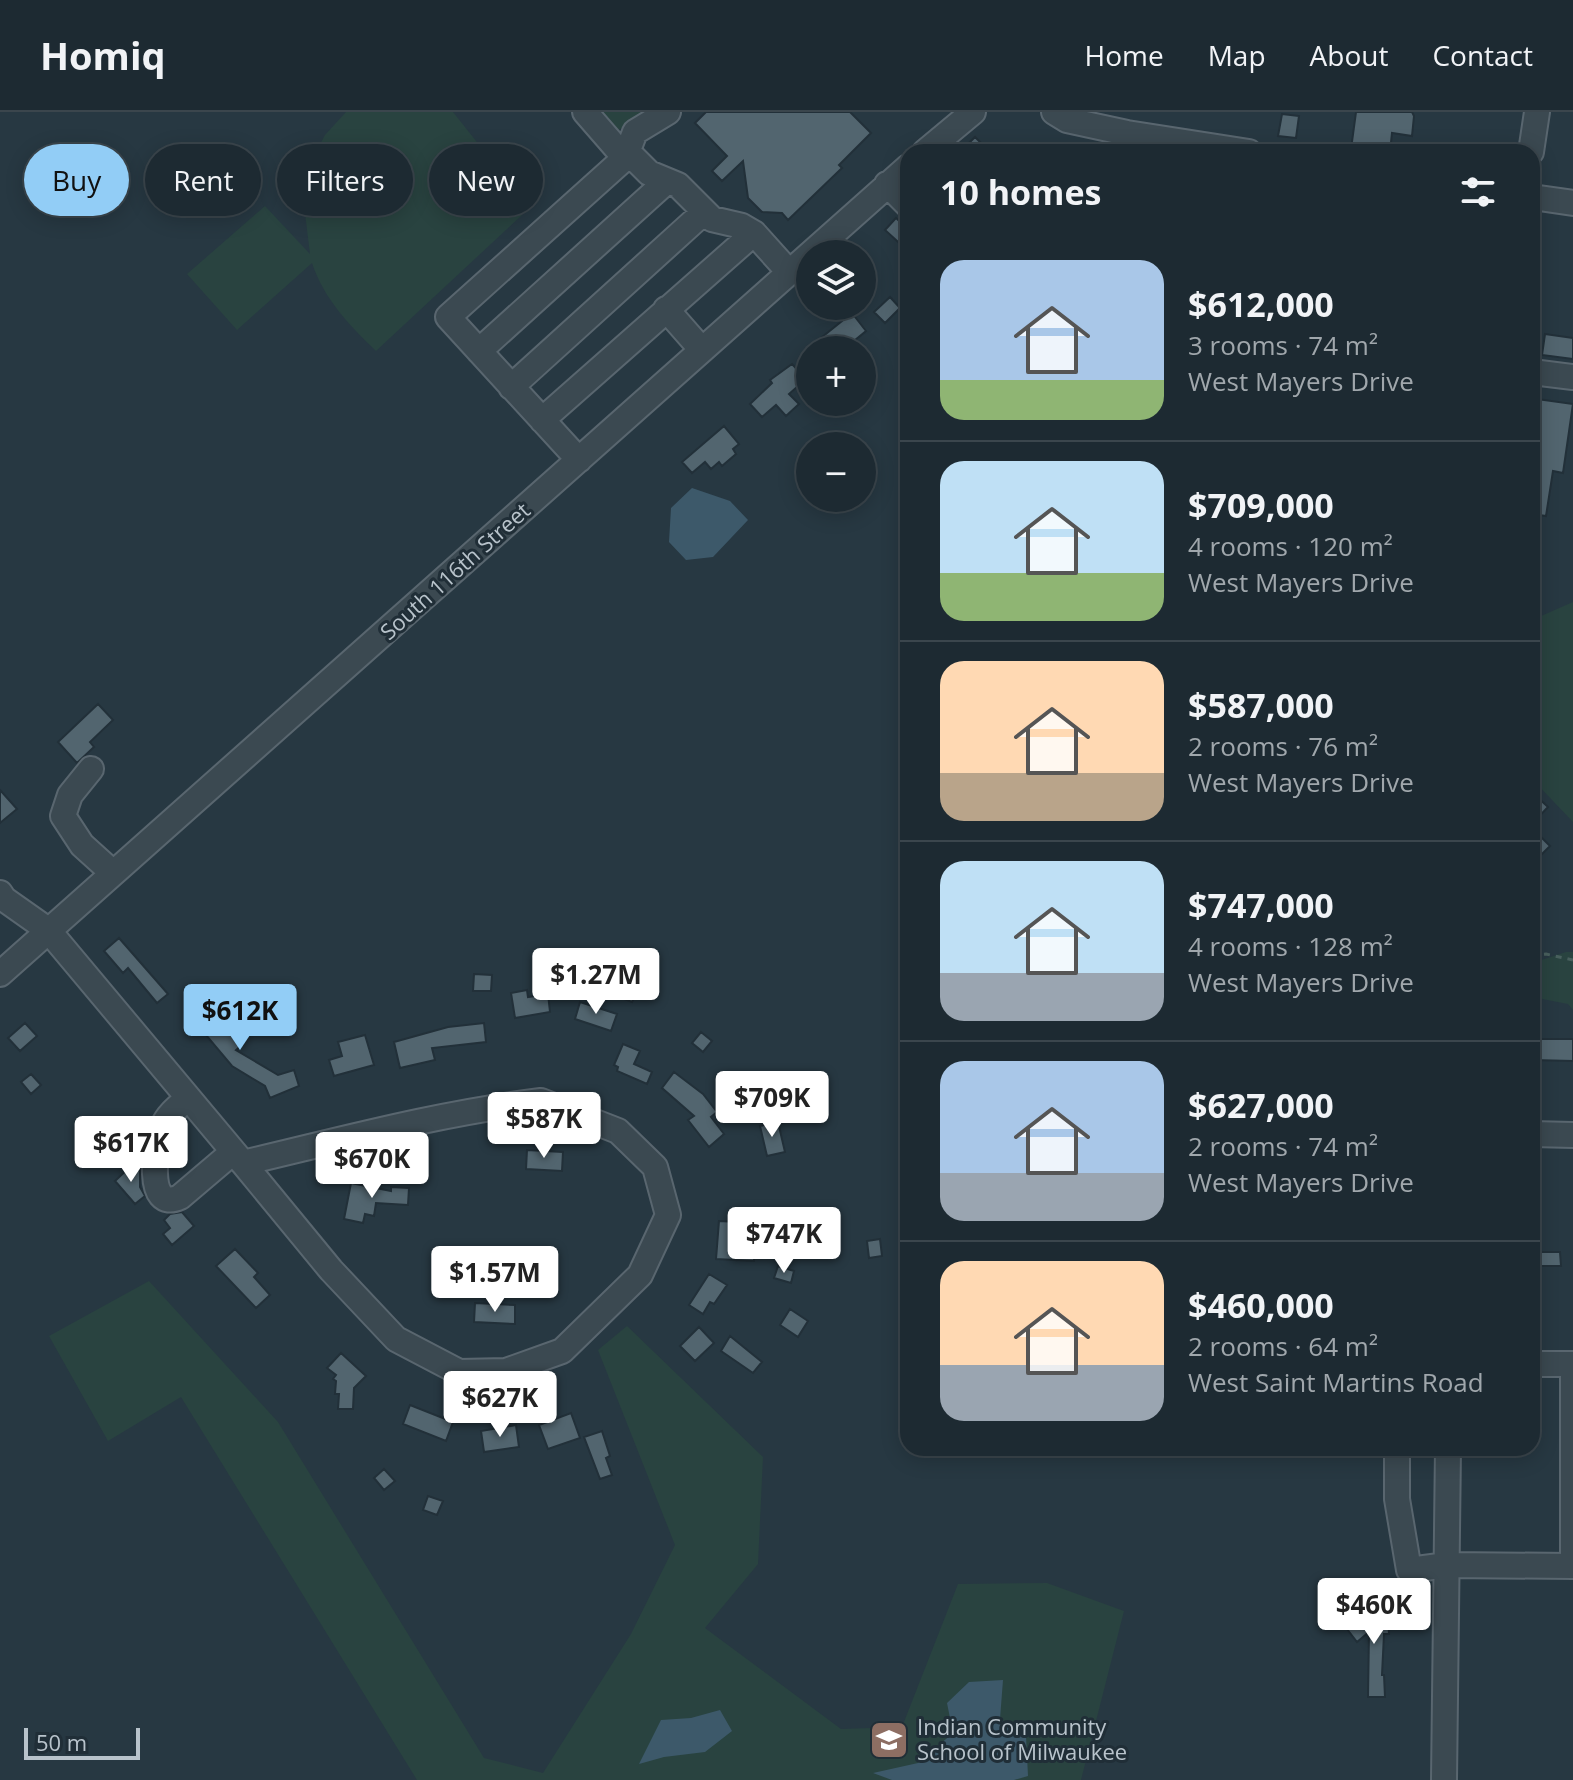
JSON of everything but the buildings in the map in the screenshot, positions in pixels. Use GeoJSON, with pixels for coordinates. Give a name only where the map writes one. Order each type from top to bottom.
{"type":"FeatureCollection","features":[{"type":"Feature","properties":{"kind":"street"},"geometry":{"type":"LineString","coordinates":[[585,112],[625,158],[634,158],[649,173],[678,185],[712,219],[742,226],[754,233],[789,272]]}},
{"type":"Feature","properties":{"kind":"street"},"geometry":{"type":"LineString","coordinates":[[579,460],[448,317],[625,158],[635,132],[668,112]]}},
{"type":"Feature","properties":{"kind":"street"},"geometry":{"type":"LineString","coordinates":[[935,144],[973,112]]}},
{"type":"Feature","properties":{"kind":"street"},"geometry":{"type":"LineString","coordinates":[[1054,112],[1067,120],[1198,144]]}},
{"type":"Feature","properties":{"kind":"street"},"geometry":{"type":"LineString","coordinates":[[1532,144],[1537,112]]}},
{"type":"Feature","properties":{"kind":"street","name":"South 116th Street"},"geometry":{"type":"LineString","coordinates":[[0,974],[900,173]]}},
{"type":"Feature","properties":{"kind":"street"},"geometry":{"type":"LineString","coordinates":[[479,351],[667,181]]}},
{"type":"Feature","properties":{"kind":"street"},"geometry":{"type":"LineString","coordinates":[[887,184],[900,197]]}},
{"type":"Feature","properties":{"kind":"street"},"geometry":{"type":"LineString","coordinates":[[1540,198],[1573,203]]}},
{"type":"Feature","properties":{"kind":"street"},"geometry":{"type":"LineString","coordinates":[[511,387],[703,213]]}},
{"type":"Feature","properties":{"kind":"street"},"geometry":{"type":"LineString","coordinates":[[542,420],[754,233]]}},
{"type":"Feature","properties":{"kind":"street"},"geometry":{"type":"LineString","coordinates":[[666,309],[702,350]]}},
{"type":"Feature","properties":{"kind":"street"},"geometry":{"type":"LineString","coordinates":[[1540,373],[1573,377]]}},
{"type":"Feature","properties":{"kind":"street"},"geometry":{"type":"LineString","coordinates":[[91,769],[70,795],[63,816],[82,845],[113,873]]}},
{"type":"Feature","properties":{"kind":"street"},"geometry":{"type":"LineString","coordinates":[[0,893],[48,930],[238,1157],[331,1270],[396,1339],[459,1372],[506,1371],[562,1351],[640,1275],[668,1215],[655,1167],[618,1131],[541,1101],[494,1106],[238,1157],[180,1197],[174,1200],[160,1197],[156,1192],[155,1180],[160,1133],[169,1116],[188,1098]]}},
{"type":"Feature","properties":{"kind":"street"},"geometry":{"type":"LineString","coordinates":[[1540,1134],[1573,1135]]}},
{"type":"Feature","properties":{"kind":"street"},"geometry":{"type":"LineString","coordinates":[[1397,1456],[1397,1499],[1409,1570],[1447,1565],[1573,1566],[1573,1364],[1540,1364]]}},
{"type":"Feature","properties":{"kind":"street"},"geometry":{"type":"LineString","coordinates":[[1444,1780],[1448,1456]]}},
{"type":"Feature","properties":{"kind":"path"},"geometry":{"type":"LineString","coordinates":[[1540,954],[1573,960]]}},
{"type":"Feature","properties":{"kind":"green space"},"geometry":{"type":"Polygon","coordinates":[[[346,112],[453,112],[478,144],[429,144],[429,216],[521,216],[376,351],[330,300],[312,263],[237,330],[187,274],[254,216],[261,216],[261,209],[265,206],[310,254],[305,216],[413,216],[413,144],[320,144],[346,112]]]}},
{"type":"Feature","properties":{"kind":"green space"},"geometry":{"type":"Polygon","coordinates":[[[589,112],[645,112],[610,136],[589,112]]]}},
{"type":"Feature","properties":{"kind":"green space"},"geometry":{"type":"Polygon","coordinates":[[[1573,602],[1573,822],[1540,787],[1540,616],[1573,602]]]}},
{"type":"Feature","properties":{"kind":"green space"},"geometry":{"type":"Polygon","coordinates":[[[1573,952],[1573,1010],[1568,1004],[1540,999],[1540,960],[1573,952]]]}},
{"type":"Feature","properties":{"kind":"green space"},"geometry":{"type":"Polygon","coordinates":[[[149,1281],[278,1422],[484,1758],[543,1773],[631,1634],[675,1545],[598,1350],[627,1326],[763,1457],[758,1564],[705,1628],[841,1729],[902,1727],[958,1584],[1047,1583],[1124,1611],[1081,1780],[417,1780],[181,1397],[108,1441],[49,1336],[149,1281]]]}},
{"type":"Feature","properties":{"kind":"water"},"geometry":{"type":"Polygon","coordinates":[[[692,488],[730,501],[748,520],[713,557],[686,560],[669,542],[671,508],[692,488]]]}},
{"type":"Feature","properties":{"kind":"water"},"geometry":{"type":"Polygon","coordinates":[[[1003,1680],[1000,1719],[1026,1736],[1028,1776],[1014,1780],[892,1780],[873,1773],[918,1763],[953,1733],[947,1703],[969,1682],[1003,1680]]]}},
{"type":"Feature","properties":{"kind":"water"},"geometry":{"type":"Polygon","coordinates":[[[720,1710],[732,1731],[705,1752],[664,1757],[639,1764],[661,1720],[691,1718],[720,1710]]]}},
{"type":"Feature","properties":{"kind":"place","name":"Indian Community School of Milwaukee"},"geometry":{"type":"Point","coordinates":[889,1740]}}]}
